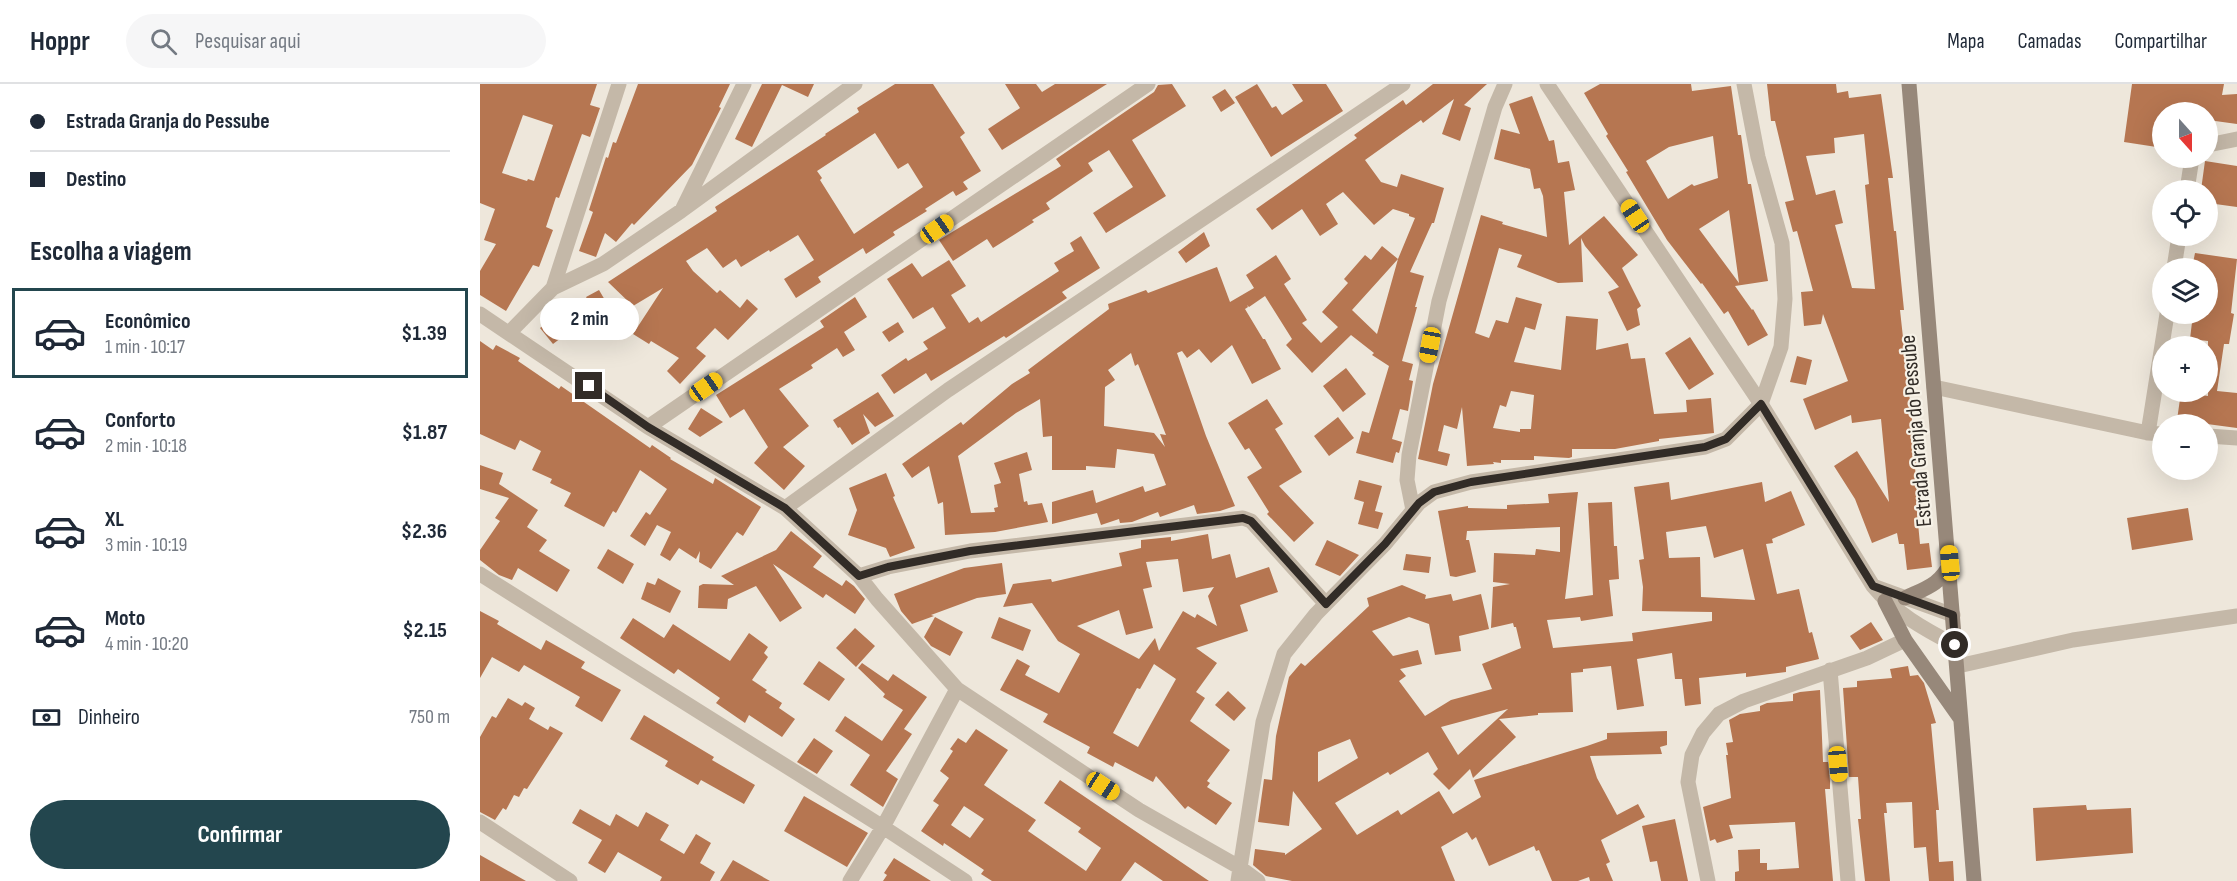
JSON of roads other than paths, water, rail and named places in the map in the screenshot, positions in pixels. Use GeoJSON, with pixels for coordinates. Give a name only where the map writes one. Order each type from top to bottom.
{"type":"FeatureCollection","features":[{"type":"Feature","properties":{"kind":"main road","name":"Estrada Granja do Pessube"},"geometry":{"type":"LineString","coordinates":[[1909,84],[1950,563],[1974,881]]}},
{"type":"Feature","properties":{"kind":"main road"},"geometry":{"type":"LineString","coordinates":[[1905,598],[1934,585],[1946,575],[1950,563]]}},
{"type":"Feature","properties":{"kind":"main road"},"geometry":{"type":"LineString","coordinates":[[1885,601],[1905,640],[1960,718]]}},
{"type":"Feature","properties":{"kind":"street"},"geometry":{"type":"LineString","coordinates":[[553,288],[619,84]]}},
{"type":"Feature","properties":{"kind":"street"},"geometry":{"type":"LineString","coordinates":[[681,211],[744,84]]}},
{"type":"Feature","properties":{"kind":"street"},"geometry":{"type":"LineString","coordinates":[[509,333],[553,288],[603,264],[681,211],[855,84]]}},
{"type":"Feature","properties":{"kind":"street"},"geometry":{"type":"LineString","coordinates":[[648,427],[1148,84]]}},
{"type":"Feature","properties":{"kind":"street"},"geometry":{"type":"LineString","coordinates":[[785,508],[948,390],[1403,84]]}},
{"type":"Feature","properties":{"kind":"street"},"geometry":{"type":"LineString","coordinates":[[1413,510],[1407,480],[1409,455],[1439,301],[1495,107],[1505,84]]}},
{"type":"Feature","properties":{"kind":"street"},"geometry":{"type":"LineString","coordinates":[[1547,84],[1761,404],[1873,586],[1885,601],[1911,621],[1955,645]]}},
{"type":"Feature","properties":{"kind":"street"},"geometry":{"type":"LineString","coordinates":[[1238,874],[1263,722],[1284,654],[1326,604],[1385,544],[1413,510],[1434,492],[1471,482],[1705,447],[1726,439],[1761,404],[1781,347],[1785,299],[1782,243],[1758,157],[1744,84]]}},
{"type":"Feature","properties":{"kind":"street"},"geometry":{"type":"LineString","coordinates":[[2218,143],[2237,139]]}},
{"type":"Feature","properties":{"kind":"street"},"geometry":{"type":"LineString","coordinates":[[480,314],[648,427],[785,508],[859,576],[957,689],[1238,874],[1258,881]]}},
{"type":"Feature","properties":{"kind":"street"},"geometry":{"type":"LineString","coordinates":[[2158,414],[2166,324]]}},
{"type":"Feature","properties":{"kind":"street"},"geometry":{"type":"LineString","coordinates":[[1934,387],[2152,432]]}},
{"type":"Feature","properties":{"kind":"street"},"geometry":{"type":"LineString","coordinates":[[2218,437],[2237,438]]}},
{"type":"Feature","properties":{"kind":"street"},"geometry":{"type":"LineString","coordinates":[[859,576],[888,567],[970,551],[1243,518],[1251,521],[1326,604]]}},
{"type":"Feature","properties":{"kind":"street"},"geometry":{"type":"LineString","coordinates":[[480,574],[965,881]]}},
{"type":"Feature","properties":{"kind":"street"},"geometry":{"type":"LineString","coordinates":[[1873,586],[1953,615]]}},
{"type":"Feature","properties":{"kind":"street"},"geometry":{"type":"LineString","coordinates":[[1958,666],[2073,640],[2237,616]]}},
{"type":"Feature","properties":{"kind":"street"},"geometry":{"type":"LineString","coordinates":[[1708,881],[1688,782],[1692,755],[1703,733],[1719,714],[1744,701],[1830,669],[1867,658],[1905,640]]}},
{"type":"Feature","properties":{"kind":"street"},"geometry":{"type":"LineString","coordinates":[[1830,669],[1848,881]]}},
{"type":"Feature","properties":{"kind":"street"},"geometry":{"type":"LineString","coordinates":[[850,881],[883,827],[957,689]]}},
{"type":"Feature","properties":{"kind":"street"},"geometry":{"type":"LineString","coordinates":[[480,822],[570,881]]}}]}
